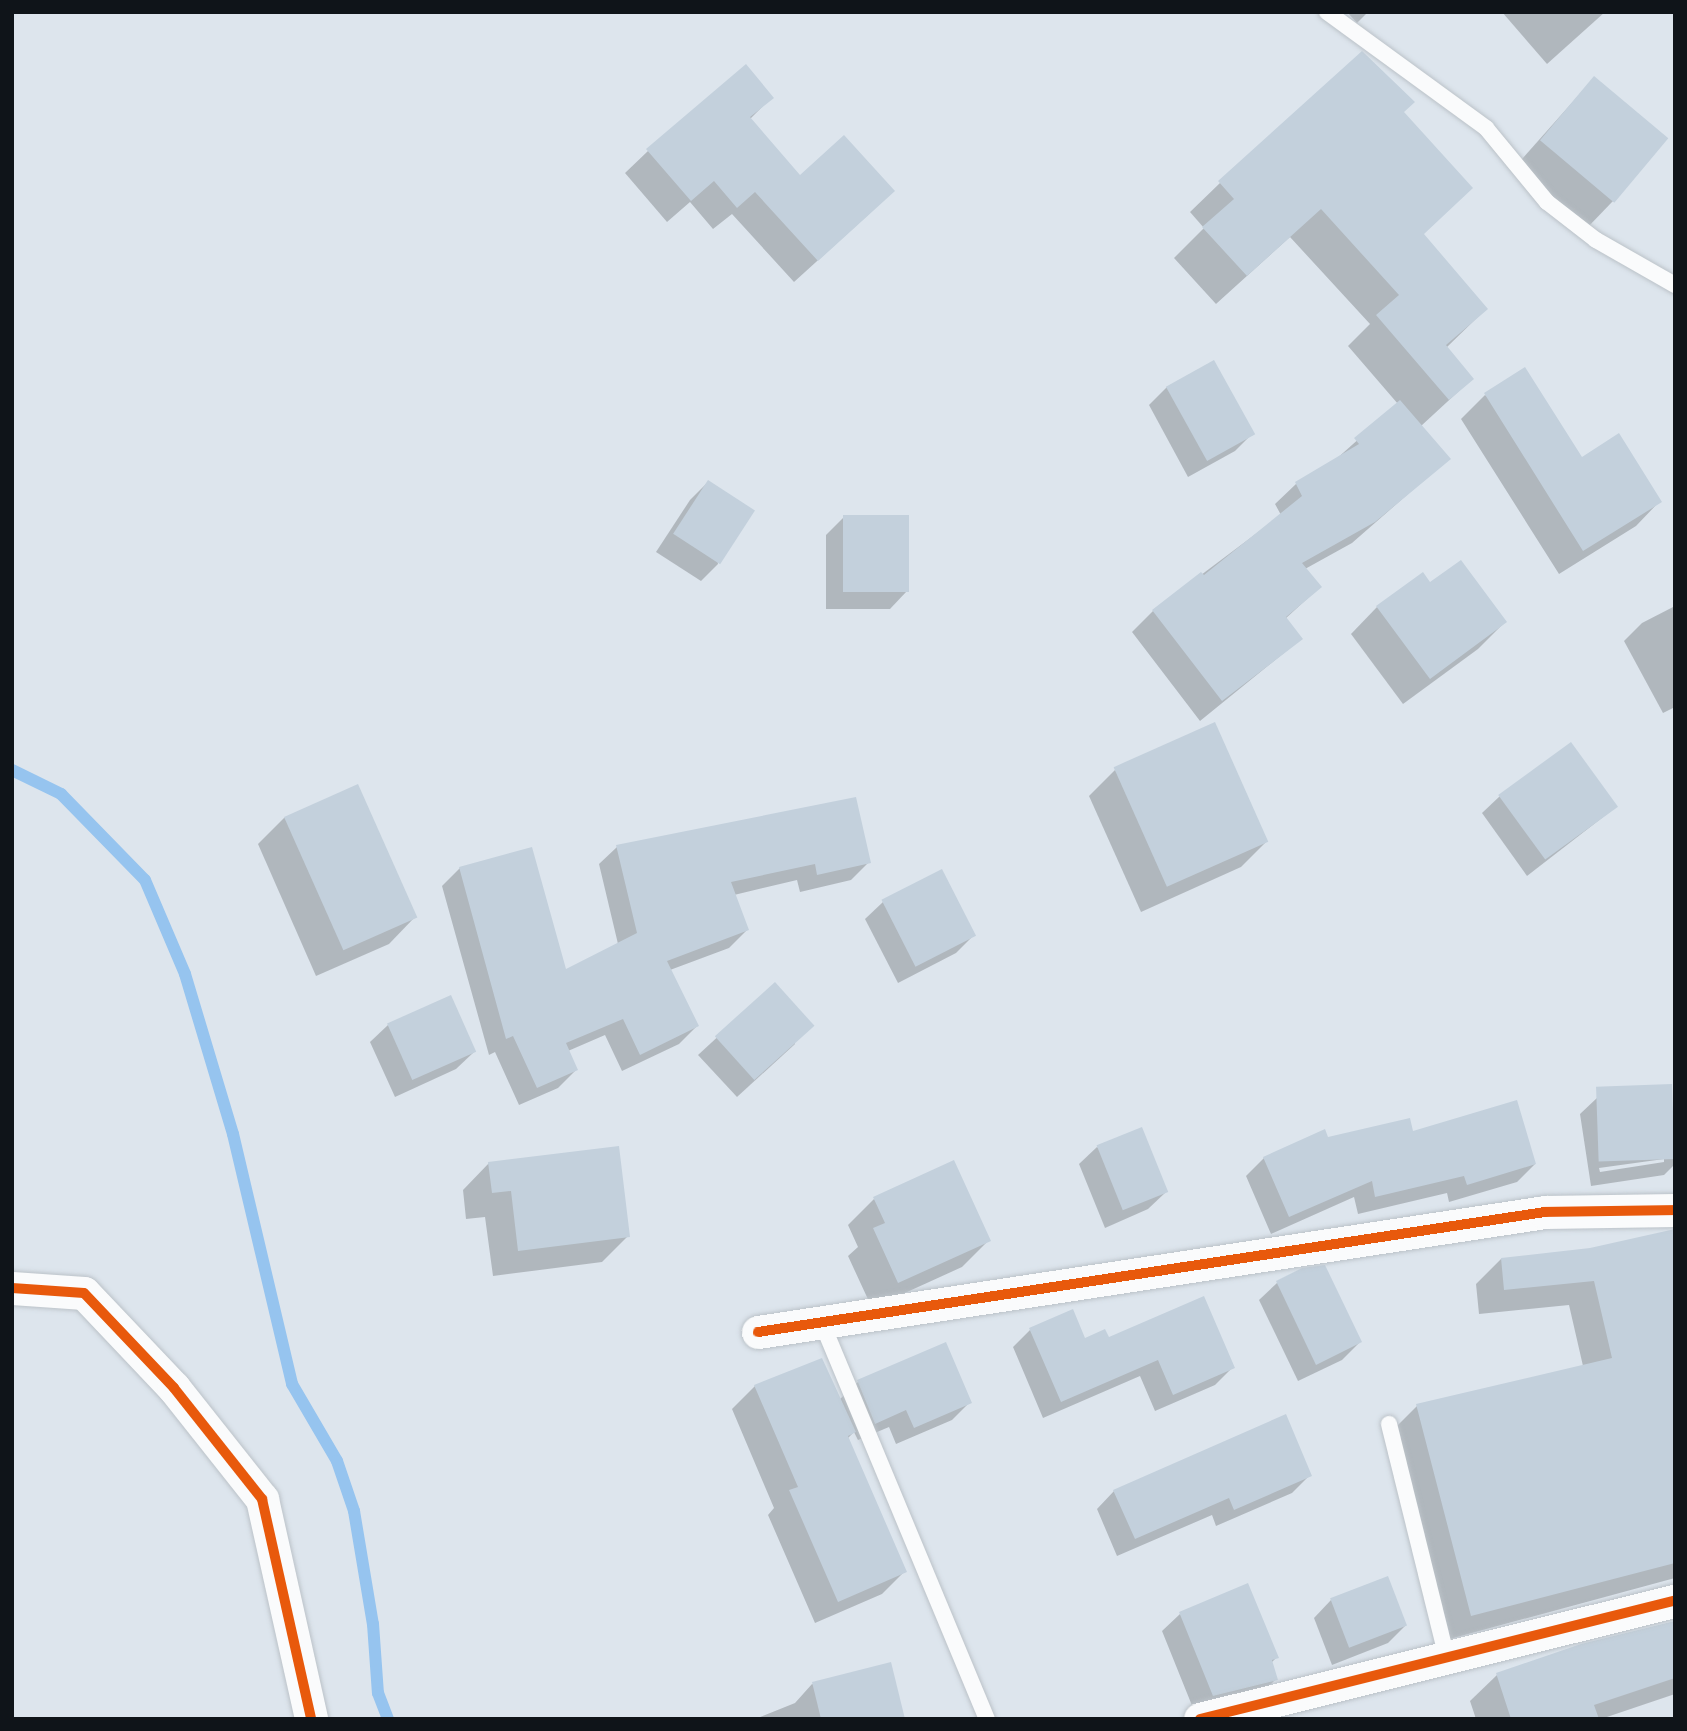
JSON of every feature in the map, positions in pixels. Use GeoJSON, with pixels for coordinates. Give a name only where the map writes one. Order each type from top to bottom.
{"type":"FeatureCollection","features":[{"type":"Feature","properties":{"kind":"street"},"geometry":{"type":"LineString","coordinates":[[758,1332],[1545,1212],[1675,1210]]}},
{"type":"Feature","properties":{"kind":"street"},"geometry":{"type":"LineString","coordinates":[[12,1288],[84,1293],[174,1388],[262,1499],[311,1719]]}},
{"type":"Feature","properties":{"kind":"street"},"geometry":{"type":"LineString","coordinates":[[1200,1719],[1675,1601]]}},
{"type":"Feature","properties":{"kind":"lane"},"geometry":{"type":"LineString","coordinates":[[1327,12],[1486,128],[1547,201],[1586,232],[1675,285]]}},
{"type":"Feature","properties":{"kind":"lane"},"geometry":{"type":"LineString","coordinates":[[822,1323],[987,1719]]}},
{"type":"Feature","properties":{"kind":"lane"},"geometry":{"type":"LineString","coordinates":[[1389,1424],[1447,1658]]}},
{"type":"Feature","properties":{"kind":"building"},"geometry":{"type":"Polygon","coordinates":[[[1362,51],[1415,102],[1404,112],[1473,188],[1424,234],[1488,309],[1446,345],[1474,379],[1449,400],[1376,315],[1399,295],[1321,209],[1247,276],[1202,227],[1234,199],[1218,181],[1362,51]]]}},
{"type":"Feature","properties":{"kind":"building"},"geometry":{"type":"Polygon","coordinates":[[[746,64],[774,98],[750,117],[800,175],[844,135],[895,191],[818,261],[755,192],[737,208],[714,181],[691,201],[646,149],[746,64]]]}},
{"type":"Feature","properties":{"kind":"building"},"geometry":{"type":"Polygon","coordinates":[[[1594,76],[1668,138],[1614,203],[1540,140],[1594,76]]]}},
{"type":"Feature","properties":{"kind":"building"},"geometry":{"type":"Polygon","coordinates":[[[1214,360],[1255,434],[1207,461],[1166,387],[1214,360]]]}},
{"type":"Feature","properties":{"kind":"building"},"geometry":{"type":"Polygon","coordinates":[[[1525,367],[1582,457],[1619,433],[1662,502],[1583,551],[1484,393],[1525,367]]]}},
{"type":"Feature","properties":{"kind":"building"},"geometry":{"type":"Polygon","coordinates":[[[1400,400],[1451,459],[1375,522],[1302,563],[1322,587],[1286,617],[1303,639],[1222,701],[1152,610],[1201,572],[1204,575],[1302,496],[1295,482],[1359,444],[1354,438],[1400,400]]]}},
{"type":"Feature","properties":{"kind":"building"},"geometry":{"type":"Polygon","coordinates":[[[708,480],[755,510],[720,564],[673,534],[708,480]]]}},
{"type":"Feature","properties":{"kind":"building"},"geometry":{"type":"Polygon","coordinates":[[[843,515],[909,515],[909,592],[843,592],[843,515]]]}},
{"type":"Feature","properties":{"kind":"building"},"geometry":{"type":"Polygon","coordinates":[[[1461,560],[1507,622],[1430,679],[1376,606],[1423,572],[1430,582],[1461,560]]]}},
{"type":"Feature","properties":{"kind":"building"},"geometry":{"type":"Polygon","coordinates":[[[1215,722],[1268,842],[1167,887],[1114,767],[1215,722]]]}},
{"type":"Feature","properties":{"kind":"building"},"geometry":{"type":"Polygon","coordinates":[[[1571,742],[1618,807],[1545,860],[1498,795],[1571,742]]]}},
{"type":"Feature","properties":{"kind":"building"},"geometry":{"type":"Polygon","coordinates":[[[358,784],[417,917],[343,950],[284,817],[358,784]]]}},
{"type":"Feature","properties":{"kind":"building"},"geometry":{"type":"Polygon","coordinates":[[[856,797],[871,863],[817,875],[815,864],[731,882],[749,930],[667,961],[699,1026],[640,1055],[623,1019],[566,1043],[578,1070],[537,1088],[513,1036],[506,1039],[459,867],[532,847],[566,969],[637,933],[616,845],[856,797]]]}},
{"type":"Feature","properties":{"kind":"building"},"geometry":{"type":"Polygon","coordinates":[[[942,869],[976,936],[915,967],[881,900],[942,869]]]}},
{"type":"Feature","properties":{"kind":"building"},"geometry":{"type":"Polygon","coordinates":[[[775,982],[814,1026],[754,1080],[715,1036],[775,982]]]}},
{"type":"Feature","properties":{"kind":"building"},"geometry":{"type":"Polygon","coordinates":[[[451,995],[476,1052],[412,1080],[387,1023],[451,995]]]}},
{"type":"Feature","properties":{"kind":"building"},"geometry":{"type":"Polygon","coordinates":[[[1672,1084],[1675,1159],[1599,1162],[1596,1087],[1672,1084]]]}},
{"type":"Feature","properties":{"kind":"building"},"geometry":{"type":"Polygon","coordinates":[[[1517,1100],[1536,1164],[1467,1185],[1464,1176],[1375,1197],[1372,1181],[1289,1217],[1263,1157],[1325,1129],[1328,1137],[1410,1118],[1413,1131],[1517,1100]]]}},
{"type":"Feature","properties":{"kind":"building"},"geometry":{"type":"Polygon","coordinates":[[[1142,1127],[1168,1192],[1123,1210],[1097,1145],[1142,1127]]]}},
{"type":"Feature","properties":{"kind":"building"},"geometry":{"type":"Polygon","coordinates":[[[619,1146],[630,1237],[518,1251],[511,1191],[492,1193],[488,1162],[619,1146]]]}},
{"type":"Feature","properties":{"kind":"building"},"geometry":{"type":"Polygon","coordinates":[[[954,1160],[991,1241],[898,1283],[873,1228],[885,1223],[873,1197],[954,1160]]]}},
{"type":"Feature","properties":{"kind":"building"},"geometry":{"type":"Polygon","coordinates":[[[1675,1229],[1675,1563],[1471,1616],[1416,1404],[1612,1358],[1594,1281],[1504,1290],[1501,1258],[1590,1248],[1675,1229]]]}},
{"type":"Feature","properties":{"kind":"building"},"geometry":{"type":"Polygon","coordinates":[[[1325,1265],[1362,1342],[1316,1365],[1276,1281],[1302,1268],[1325,1265]]]}},
{"type":"Feature","properties":{"kind":"building"},"geometry":{"type":"Polygon","coordinates":[[[1204,1296],[1235,1368],[1173,1395],[1158,1360],[1061,1402],[1029,1328],[1073,1309],[1085,1338],[1105,1329],[1109,1337],[1204,1296]]]}},
{"type":"Feature","properties":{"kind":"building"},"geometry":{"type":"Polygon","coordinates":[[[946,1342],[972,1403],[914,1428],[906,1410],[875,1424],[857,1380],[946,1342]]]}},
{"type":"Feature","properties":{"kind":"building"},"geometry":{"type":"Polygon","coordinates":[[[822,1358],[856,1432],[848,1436],[907,1572],[838,1602],[789,1490],[798,1487],[754,1385],[822,1358]]]}},
{"type":"Feature","properties":{"kind":"building"},"geometry":{"type":"Polygon","coordinates":[[[1286,1414],[1312,1476],[1234,1510],[1229,1498],[1135,1539],[1113,1490],[1286,1414]]]}},
{"type":"Feature","properties":{"kind":"building"},"geometry":{"type":"Polygon","coordinates":[[[1388,1576],[1407,1625],[1349,1648],[1330,1598],[1388,1576]]]}},
{"type":"Feature","properties":{"kind":"building"},"geometry":{"type":"Polygon","coordinates":[[[1248,1583],[1279,1658],[1272,1660],[1278,1680],[1213,1696],[1179,1612],[1248,1583]]]}},
{"type":"Feature","properties":{"kind":"building"},"geometry":{"type":"Polygon","coordinates":[[[1675,1621],[1675,1678],[1594,1705],[1599,1719],[1511,1719],[1496,1673],[1581,1644],[1675,1621]]]}},
{"type":"Feature","properties":{"kind":"building"},"geometry":{"type":"Polygon","coordinates":[[[891,1662],[905,1719],[821,1719],[812,1682],[891,1662]]]}},
{"type":"Feature","properties":{"kind":"waterway"},"geometry":{"type":"LineString","coordinates":[[12,770],[61,794],[145,880],[185,974],[233,1134],[292,1384],[337,1461],[354,1511],[373,1624],[378,1693],[388,1719]]}},
{"type":"Feature","properties":{"kind":"cycle path"},"geometry":{"type":"LineString","coordinates":[[758,1332],[1545,1212],[1675,1210]]}},
{"type":"Feature","properties":{"kind":"cycle path"},"geometry":{"type":"LineString","coordinates":[[12,1288],[84,1293],[174,1388],[262,1499],[311,1719]]}},
{"type":"Feature","properties":{"kind":"cycle path"},"geometry":{"type":"LineString","coordinates":[[1200,1719],[1675,1601]]}}]}
